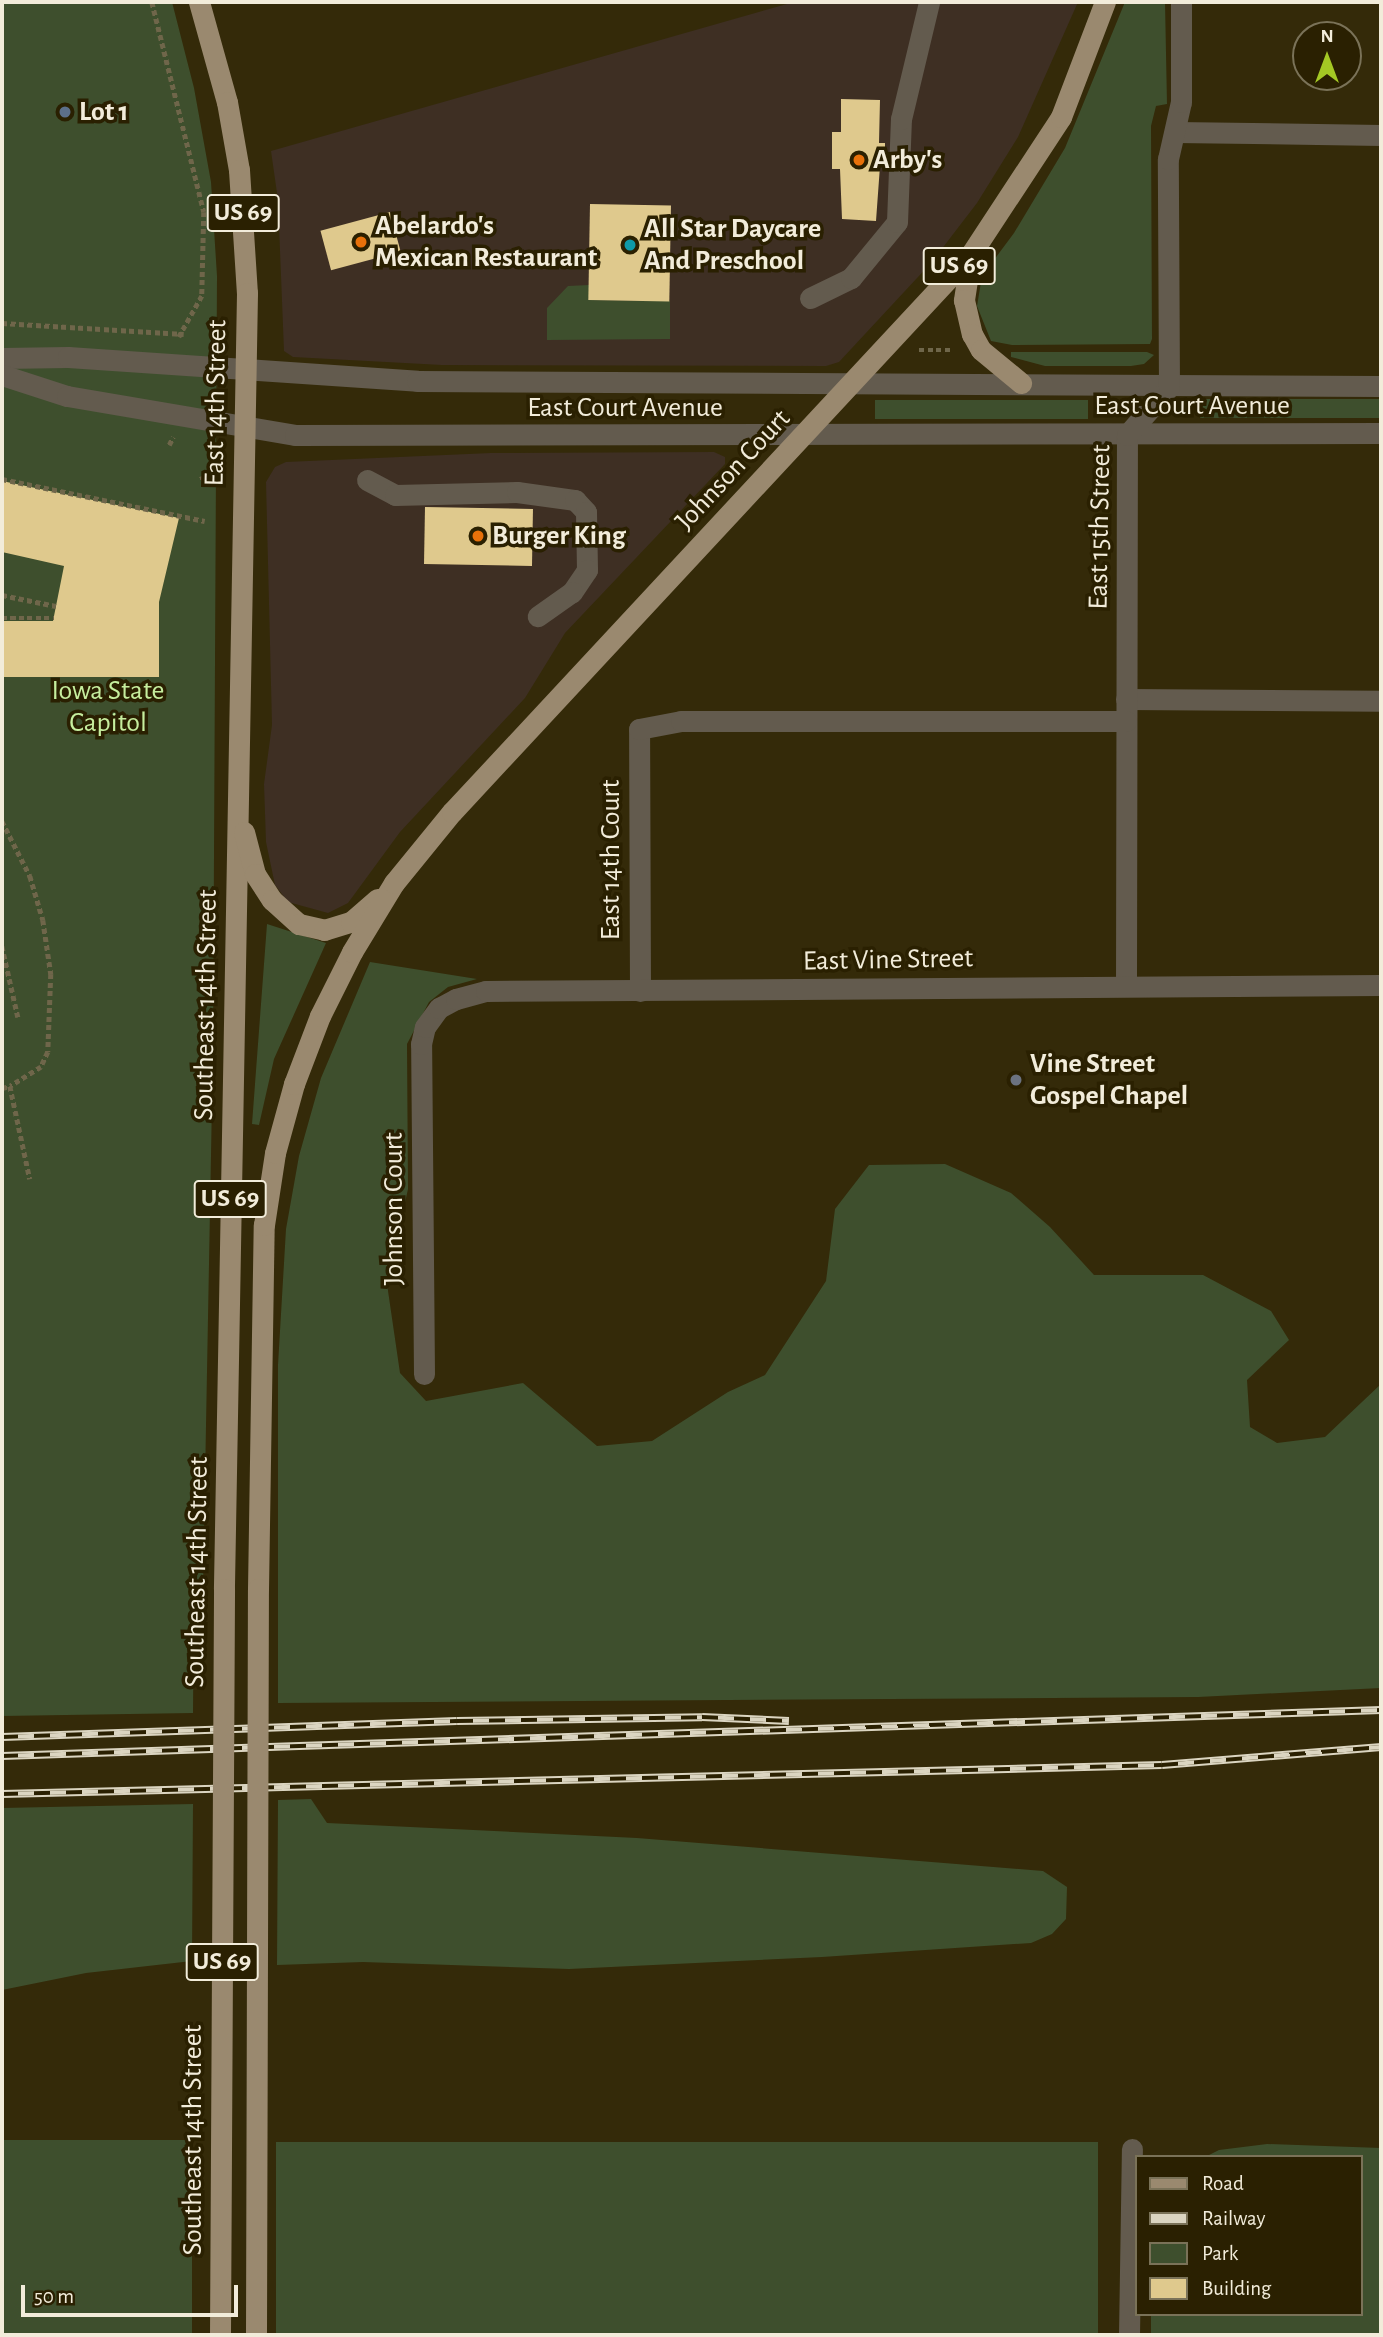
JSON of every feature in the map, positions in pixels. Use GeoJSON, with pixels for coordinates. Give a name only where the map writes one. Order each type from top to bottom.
{"type":"FeatureCollection","features":[{"type":"Feature","properties":{"kind":"main road","name":"East 14th Street"},"geometry":{"type":"LineString","coordinates":[[199,2],[227,102],[239,170],[246,263],[238,810]]}},
{"type":"Feature","properties":{"kind":"main road","name":"Johnson Court"},"geometry":{"type":"LineString","coordinates":[[394,883],[452,812],[803,435],[856,382],[971,254],[1060,117],[1105,2]]}},
{"type":"Feature","properties":{"kind":"main road"},"geometry":{"type":"LineString","coordinates":[[971,254],[964,300],[972,334],[982,350],[1021,383]]}},
{"type":"Feature","properties":{"kind":"main road"},"geometry":{"type":"LineString","coordinates":[[238,810],[255,874],[272,900],[299,924],[324,930],[351,922],[394,883]]}},
{"type":"Feature","properties":{"kind":"main road","name":"Southeast 14th Street"},"geometry":{"type":"LineString","coordinates":[[220,2335],[224,1588],[238,810]]}},
{"type":"Feature","properties":{"kind":"main road","name":"US 69"},"geometry":{"type":"LineString","coordinates":[[256,2335],[260,1297],[264,1225],[275,1153],[294,1084],[320,1016],[394,883]]}},
{"type":"Feature","properties":{"kind":"street"},"geometry":{"type":"LineString","coordinates":[[810,298],[851,278],[897,222],[903,108],[929,2]]}},
{"type":"Feature","properties":{"kind":"street"},"geometry":{"type":"LineString","coordinates":[[1169,387],[1168,159],[1181,102],[1181,2]]}},
{"type":"Feature","properties":{"kind":"street"},"geometry":{"type":"LineString","coordinates":[[1175,132],[1381,135]]}},
{"type":"Feature","properties":{"kind":"street","name":"East Court Avenue"},"geometry":{"type":"LineString","coordinates":[[2,358],[68,357],[417,382],[1381,386]]}},
{"type":"Feature","properties":{"kind":"street","name":"East Court Avenue"},"geometry":{"type":"LineString","coordinates":[[2,375],[67,396],[243,429],[366,437],[1381,433]]}},
{"type":"Feature","properties":{"kind":"street","name":"East 15th Street"},"geometry":{"type":"LineString","coordinates":[[1126,986],[1127,435],[1169,387]]}},
{"type":"Feature","properties":{"kind":"street"},"geometry":{"type":"LineString","coordinates":[[366,481],[395,495],[517,492],[575,500],[586,512],[587,570],[572,592],[538,615]]}},
{"type":"Feature","properties":{"kind":"street"},"geometry":{"type":"LineString","coordinates":[[1126,699],[1381,701]]}},
{"type":"Feature","properties":{"kind":"street","name":"East 14th Court"},"geometry":{"type":"LineString","coordinates":[[640,990],[639,729],[681,721],[1126,721]]}},
{"type":"Feature","properties":{"kind":"street","name":"East Vine Street"},"geometry":{"type":"LineString","coordinates":[[421,1044],[425,1027],[439,1008],[486,990],[1381,985]]}},
{"type":"Feature","properties":{"kind":"street","name":"Johnson Court"},"geometry":{"type":"LineString","coordinates":[[421,1044],[424,1374]]}},
{"type":"Feature","properties":{"kind":"street"},"geometry":{"type":"LineString","coordinates":[[1129,2335],[1132,2149]]}},
{"type":"Feature","properties":{"kind":"path"},"geometry":{"type":"LineString","coordinates":[[2,323],[181,335],[202,296],[204,212],[152,2]]}},
{"type":"Feature","properties":{"kind":"path"},"geometry":{"type":"LineString","coordinates":[[919,350],[958,350]]}},
{"type":"Feature","properties":{"kind":"path"},"geometry":{"type":"LineString","coordinates":[[200,479],[211,474]]}},
{"type":"Feature","properties":{"kind":"path"},"geometry":{"type":"LineString","coordinates":[[2,479],[205,521]]}},
{"type":"Feature","properties":{"kind":"path"},"geometry":{"type":"LineString","coordinates":[[2,595],[56,606]]}},
{"type":"Feature","properties":{"kind":"path"},"geometry":{"type":"LineString","coordinates":[[2,618],[54,618]]}},
{"type":"Feature","properties":{"kind":"path"},"geometry":{"type":"LineString","coordinates":[[2,821],[30,876],[43,920],[51,974],[48,1052],[41,1067],[10,1086],[2,1087]]}},
{"type":"Feature","properties":{"kind":"path"},"geometry":{"type":"LineString","coordinates":[[2,946],[18,1017]]}},
{"type":"Feature","properties":{"kind":"path"},"geometry":{"type":"LineString","coordinates":[[10,1086],[30,1180]]}},
{"type":"Feature","properties":{"kind":"shaded area"},"geometry":{"type":"Polygon","coordinates":[[[794,2],[1078,2],[1018,137],[977,203],[931,263],[839,362],[826,366],[442,365],[293,357],[284,351],[278,200],[271,151],[794,2]]]}},
{"type":"Feature","properties":{"kind":"shaded area"},"geometry":{"type":"Polygon","coordinates":[[[714,452],[725,457],[725,464],[565,633],[525,698],[400,832],[348,903],[328,913],[288,902],[275,885],[266,842],[264,784],[272,725],[266,482],[275,467],[286,462],[491,453],[714,452]]]}},
{"type":"Feature","properties":{"kind":"green space","name":"Iowa State Capitol"},"geometry":{"type":"Polygon","coordinates":[[[2,2],[172,2],[194,88],[211,182],[217,276],[213,1047],[203,1589],[194,1589],[193,1713],[2,1716],[2,2]]]}},
{"type":"Feature","properties":{"kind":"green space"},"geometry":{"type":"Polygon","coordinates":[[[1125,2],[1165,2],[1167,104],[1156,106],[1151,126],[1152,339],[1150,344],[1012,345],[991,341],[977,306],[982,276],[1014,233],[1065,148],[1125,2]]]}},
{"type":"Feature","properties":{"kind":"green space"},"geometry":{"type":"Polygon","coordinates":[[[589,285],[590,300],[670,301],[670,339],[547,340],[547,308],[568,286],[589,285]]]}},
{"type":"Feature","properties":{"kind":"green space"},"geometry":{"type":"Polygon","coordinates":[[[1011,352],[1147,352],[1154,355],[1144,364],[1131,366],[1045,366],[1011,357],[1011,352]]]}},
{"type":"Feature","properties":{"kind":"green space"},"geometry":{"type":"Polygon","coordinates":[[[1200,399],[1381,399],[1381,418],[1200,418],[1200,399]]]}},
{"type":"Feature","properties":{"kind":"green space"},"geometry":{"type":"Polygon","coordinates":[[[875,400],[1088,400],[1088,419],[875,419],[875,400]]]}},
{"type":"Feature","properties":{"kind":"green space"},"geometry":{"type":"Polygon","coordinates":[[[267,924],[326,943],[274,1059],[259,1125],[252,1124],[267,924]]]}},
{"type":"Feature","properties":{"kind":"green space"},"geometry":{"type":"Polygon","coordinates":[[[370,962],[477,979],[448,987],[429,1002],[407,1044],[408,1189],[387,1284],[400,1373],[426,1401],[523,1383],[597,1446],[652,1441],[728,1392],[765,1375],[826,1281],[835,1209],[869,1165],[945,1164],[1011,1193],[1050,1227],[1094,1275],[1203,1275],[1271,1311],[1289,1340],[1247,1380],[1250,1427],[1277,1443],[1325,1437],[1381,1384],[1381,1688],[1198,1697],[278,1703],[278,1365],[286,1229],[299,1156],[321,1078],[370,962]]]}},
{"type":"Feature","properties":{"kind":"green space"},"geometry":{"type":"Polygon","coordinates":[[[311,1799],[327,1823],[637,1838],[1043,1871],[1067,1887],[1066,1919],[1052,1934],[1031,1943],[822,1957],[569,1969],[363,1962],[277,1965],[278,1800],[311,1799]]]}},
{"type":"Feature","properties":{"kind":"green space"},"geometry":{"type":"Polygon","coordinates":[[[193,1804],[192,1961],[86,1973],[2,1990],[2,1808],[193,1804]]]}},
{"type":"Feature","properties":{"kind":"green space"},"geometry":{"type":"Polygon","coordinates":[[[2,2140],[192,2140],[192,2335],[2,2335],[2,2140]]]}},
{"type":"Feature","properties":{"kind":"green space"},"geometry":{"type":"Polygon","coordinates":[[[276,2142],[1098,2142],[1098,2335],[276,2335],[276,2142]]]}},
{"type":"Feature","properties":{"kind":"green space"},"geometry":{"type":"Polygon","coordinates":[[[1267,2144],[1381,2148],[1381,2335],[1151,2335],[1151,2316],[1362,2316],[1362,2155],[1209,2155],[1219,2150],[1267,2144]]]}},
{"type":"Feature","properties":{"kind":"building","name":"Arby's"},"geometry":{"type":"Polygon","coordinates":[[[841,99],[880,100],[879,143],[885,143],[885,166],[880,166],[876,221],[842,219],[840,169],[832,169],[832,132],[841,132],[841,99]]]}},
{"type":"Feature","properties":{"kind":"building","name":"All Star Daycare And Preschool"},"geometry":{"type":"Polygon","coordinates":[[[590,204],[671,205],[669,301],[588,300],[590,204]]]}},
{"type":"Feature","properties":{"kind":"building","name":"Abelardo's Mexican Restaurant"},"geometry":{"type":"Polygon","coordinates":[[[390,212],[401,252],[331,270],[320,231],[390,212]]]}},
{"type":"Feature","properties":{"kind":"building"},"geometry":{"type":"Polygon","coordinates":[[[2,481],[179,518],[159,602],[159,677],[2,677],[2,621],[53,621],[64,566],[2,552],[2,481]]]}},
{"type":"Feature","properties":{"kind":"building","name":"Burger King"},"geometry":{"type":"Polygon","coordinates":[[[425,507],[533,509],[532,566],[424,564],[425,507]]]}},
{"type":"Feature","properties":{"kind":"railway"},"geometry":{"type":"LineString","coordinates":[[2,1756],[1381,1710]]}},
{"type":"Feature","properties":{"kind":"railway"},"geometry":{"type":"LineString","coordinates":[[2,1737],[457,1721],[702,1717],[789,1721]]}},
{"type":"Feature","properties":{"kind":"railway"},"geometry":{"type":"LineString","coordinates":[[2,1794],[1162,1765],[1381,1747]]}},
{"type":"Feature","properties":{"kind":"place","name":"Lot 1"},"geometry":{"type":"Point","coordinates":[65,112]}},
{"type":"Feature","properties":{"kind":"place","name":"Arby's"},"geometry":{"type":"Point","coordinates":[859,160]}},
{"type":"Feature","properties":{"kind":"place","name":"Abelardo's Mexican Restaurant"},"geometry":{"type":"Point","coordinates":[361,242]}},
{"type":"Feature","properties":{"kind":"place","name":"All Star Daycare And Preschool"},"geometry":{"type":"Point","coordinates":[630,245]}},
{"type":"Feature","properties":{"kind":"place","name":"Burger King"},"geometry":{"type":"Point","coordinates":[478,536]}},
{"type":"Feature","properties":{"kind":"place","name":"Vine Street Gospel Chapel"},"geometry":{"type":"Point","coordinates":[1016,1080]}}]}
